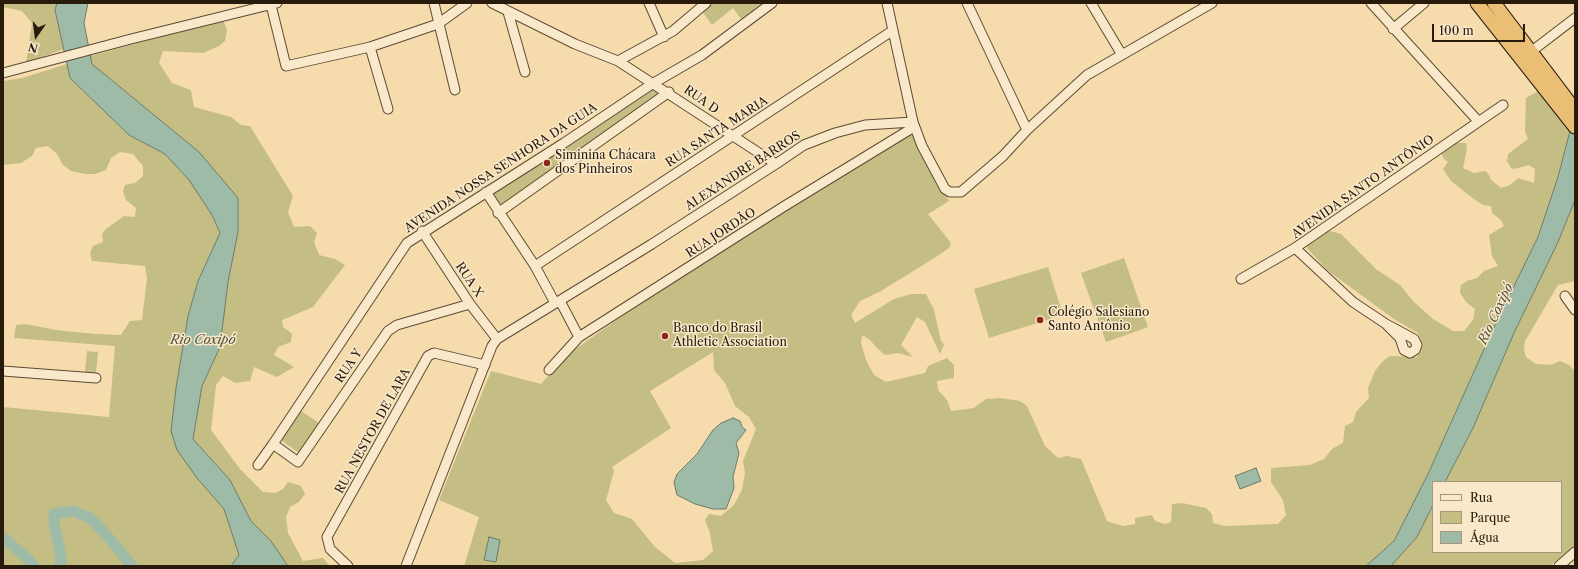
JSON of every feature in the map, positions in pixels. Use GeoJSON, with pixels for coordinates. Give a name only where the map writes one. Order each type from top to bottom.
{"type":"FeatureCollection","features":[{"type":"Feature","properties":{"kind":"highway"},"geometry":{"type":"LineString","coordinates":[[1477,3],[1554,92],[1575,110]]}},
{"type":"Feature","properties":{"kind":"highway"},"geometry":{"type":"LineString","coordinates":[[1494,3],[1532,51],[1575,127]]}},
{"type":"Feature","properties":{"kind":"street"},"geometry":{"type":"LineString","coordinates":[[434,3],[455,90]]}},
{"type":"Feature","properties":{"kind":"street"},"geometry":{"type":"LineString","coordinates":[[3,73],[13,72],[131,39],[274,4],[286,66],[370,47],[438,24],[466,3]]}},
{"type":"Feature","properties":{"kind":"street","name":"RUA D"},"geometry":{"type":"LineString","coordinates":[[492,3],[575,44],[618,61],[652,84],[669,92],[732,136],[776,164]]}},
{"type":"Feature","properties":{"kind":"street"},"geometry":{"type":"LineString","coordinates":[[650,3],[664,37]]}},
{"type":"Feature","properties":{"kind":"street"},"geometry":{"type":"LineString","coordinates":[[618,61],[664,37],[706,3]]}},
{"type":"Feature","properties":{"kind":"street","name":"AVENIDA NOSSA SENHORA DA GUIA"},"geometry":{"type":"LineString","coordinates":[[258,465],[274,444],[388,273],[402,248],[422,231],[564,143],[652,84],[702,55],[772,3]]}},
{"type":"Feature","properties":{"kind":"street"},"geometry":{"type":"LineString","coordinates":[[887,3],[892,31],[914,124],[922,146],[945,189],[954,193],[963,190],[1003,156],[1027,130],[1087,75],[1212,3]]}},
{"type":"Feature","properties":{"kind":"street"},"geometry":{"type":"LineString","coordinates":[[968,3],[1027,130]]}},
{"type":"Feature","properties":{"kind":"street"},"geometry":{"type":"LineString","coordinates":[[1091,3],[1122,55]]}},
{"type":"Feature","properties":{"kind":"street"},"geometry":{"type":"LineString","coordinates":[[1372,3],[1393,29],[1478,121]]}},
{"type":"Feature","properties":{"kind":"street"},"geometry":{"type":"LineString","coordinates":[[1393,29],[1424,3]]}},
{"type":"Feature","properties":{"kind":"street"},"geometry":{"type":"LineString","coordinates":[[508,12],[524,72]]}},
{"type":"Feature","properties":{"kind":"street"},"geometry":{"type":"LineString","coordinates":[[1532,51],[1575,18]]}},
{"type":"Feature","properties":{"kind":"street","name":"RUA SANTA MARIA"},"geometry":{"type":"LineString","coordinates":[[535,266],[892,31]]}},
{"type":"Feature","properties":{"kind":"street"},"geometry":{"type":"LineString","coordinates":[[370,47],[388,109]]}},
{"type":"Feature","properties":{"kind":"street"},"geometry":{"type":"LineString","coordinates":[[498,213],[669,92]]}},
{"type":"Feature","properties":{"kind":"street","name":"AVENIDA SANTO ANTÔNIO"},"geometry":{"type":"LineString","coordinates":[[1386,324],[1353,302],[1295,248],[1503,105]]}},
{"type":"Feature","properties":{"kind":"street","name":"ALEXANDRE BARROS"},"geometry":{"type":"LineString","coordinates":[[497,339],[776,164],[804,144],[864,125],[914,124]]}},
{"type":"Feature","properties":{"kind":"street","name":"RUA JORDÃO"},"geometry":{"type":"LineString","coordinates":[[549,370],[578,337],[914,124]]}},
{"type":"Feature","properties":{"kind":"street"},"geometry":{"type":"LineString","coordinates":[[486,192],[498,213],[558,302],[578,337]]}},
{"type":"Feature","properties":{"kind":"street","name":"RUA X"},"geometry":{"type":"LineString","coordinates":[[422,231],[470,304],[497,339]]}},
{"type":"Feature","properties":{"kind":"street"},"geometry":{"type":"LineString","coordinates":[[1241,280],[1295,248]]}},
{"type":"Feature","properties":{"kind":"street"},"geometry":{"type":"LineString","coordinates":[[1565,296],[1575,310]]}},
{"type":"Feature","properties":{"kind":"street","name":"RUA Y"},"geometry":{"type":"LineString","coordinates":[[274,444],[298,462],[388,331],[397,325],[470,304]]}},
{"type":"Feature","properties":{"kind":"street"},"geometry":{"type":"LineString","coordinates":[[406,566],[492,346],[497,339]]}},
{"type":"Feature","properties":{"kind":"street","name":"RUA NESTOR DE LARA"},"geometry":{"type":"LineString","coordinates":[[348,566],[330,549],[327,537],[428,356],[434,352],[485,365]]}},
{"type":"Feature","properties":{"kind":"street"},"geometry":{"type":"LineString","coordinates":[[3,371],[96,378]]}},
{"type":"Feature","properties":{"kind":"street"},"geometry":{"type":"LineString","coordinates":[[1559,566],[1575,552]]}},
{"type":"Feature","properties":{"kind":"green space"},"geometry":{"type":"Polygon","coordinates":[[[3,3],[57,3],[55,10],[64,49],[26,63],[32,23],[22,11],[3,7],[3,3]]]}},
{"type":"Feature","properties":{"kind":"green space"},"geometry":{"type":"Polygon","coordinates":[[[712,3],[766,3],[741,19],[733,8],[712,25],[702,11],[712,3]]]}},
{"type":"Feature","properties":{"kind":"green space"},"geometry":{"type":"Polygon","coordinates":[[[223,20],[227,30],[225,41],[219,46],[203,53],[163,51],[159,63],[172,83],[191,90],[194,107],[231,117],[241,125],[250,126],[293,196],[288,212],[294,227],[310,226],[317,233],[314,242],[319,255],[335,259],[345,265],[313,307],[282,320],[283,327],[292,334],[291,342],[278,347],[274,355],[294,367],[277,377],[254,367],[250,381],[235,383],[223,376],[216,385],[211,430],[240,469],[263,492],[275,493],[283,489],[288,482],[301,486],[305,494],[299,502],[290,507],[286,517],[288,533],[303,561],[323,558],[330,566],[288,566],[271,541],[251,521],[230,480],[193,439],[202,386],[220,347],[228,282],[238,232],[199,152],[92,64],[90,56],[223,20]]]}},
{"type":"Feature","properties":{"kind":"green space"},"geometry":{"type":"Polygon","coordinates":[[[67,64],[70,78],[129,135],[165,154],[189,180],[212,215],[220,233],[198,281],[188,316],[176,388],[197,478],[224,509],[239,555],[231,566],[3,566],[3,407],[109,417],[115,346],[14,338],[16,325],[25,324],[56,330],[121,335],[130,321],[142,320],[147,278],[145,266],[92,261],[90,253],[93,246],[103,242],[102,234],[106,229],[124,216],[135,217],[136,208],[126,200],[123,192],[125,185],[135,183],[143,176],[143,166],[133,154],[120,152],[111,158],[106,170],[95,174],[85,174],[71,171],[63,165],[57,154],[48,146],[36,148],[32,156],[21,163],[3,165],[3,81],[22,78],[67,64]]]}},
{"type":"Feature","properties":{"kind":"green space"},"geometry":{"type":"Polygon","coordinates":[[[652,87],[664,92],[501,208],[490,193],[652,87]]]}},
{"type":"Feature","properties":{"kind":"green space"},"geometry":{"type":"Polygon","coordinates":[[[1538,91],[1570,131],[1558,177],[1538,237],[1494,327],[1428,474],[1394,541],[1366,566],[464,566],[479,517],[439,500],[491,371],[541,384],[567,355],[621,317],[808,194],[912,131],[949,201],[928,214],[951,243],[949,248],[936,257],[881,291],[860,301],[851,315],[855,323],[894,299],[911,294],[926,294],[934,310],[941,341],[944,345],[940,354],[925,322],[917,317],[901,345],[913,357],[898,353],[885,355],[870,340],[862,335],[861,343],[866,360],[874,375],[886,382],[925,373],[928,366],[947,358],[954,365],[954,378],[937,381],[938,390],[947,400],[951,411],[974,408],[986,399],[1000,398],[1020,401],[1027,406],[1045,446],[1058,458],[1067,456],[1081,459],[1107,521],[1112,523],[1124,526],[1135,524],[1135,518],[1152,515],[1155,521],[1165,524],[1171,522],[1172,504],[1182,503],[1206,508],[1212,514],[1213,523],[1224,526],[1278,524],[1286,515],[1283,500],[1271,482],[1271,468],[1310,465],[1324,459],[1332,449],[1343,443],[1345,426],[1353,422],[1356,412],[1369,398],[1368,388],[1375,371],[1382,362],[1390,356],[1417,357],[1423,345],[1418,333],[1394,319],[1327,270],[1307,248],[1308,241],[1317,235],[1330,231],[1341,234],[1377,270],[1400,285],[1414,302],[1433,319],[1453,331],[1464,331],[1473,320],[1475,309],[1467,303],[1460,293],[1461,285],[1467,281],[1477,278],[1484,271],[1498,266],[1492,256],[1489,235],[1504,226],[1501,220],[1492,213],[1491,206],[1483,205],[1475,200],[1451,181],[1443,169],[1448,162],[1443,158],[1442,153],[1457,143],[1466,143],[1467,149],[1463,168],[1474,173],[1485,171],[1491,180],[1501,188],[1510,185],[1518,178],[1534,183],[1535,169],[1529,165],[1514,169],[1511,168],[1507,161],[1508,154],[1528,139],[1525,131],[1526,98],[1538,91]],[[713,352],[650,391],[671,428],[612,467],[614,471],[606,500],[614,513],[632,519],[655,547],[675,563],[703,560],[713,551],[710,533],[705,520],[709,514],[721,516],[734,505],[742,490],[745,473],[743,461],[756,429],[749,417],[735,406],[725,383],[714,370],[713,352]]]}},
{"type":"Feature","properties":{"kind":"green space"},"geometry":{"type":"Polygon","coordinates":[[[1575,200],[1575,281],[1558,285],[1525,341],[1524,350],[1526,357],[1536,364],[1551,365],[1560,361],[1569,365],[1575,371],[1575,545],[1550,566],[1391,566],[1417,537],[1432,507],[1432,553],[1562,553],[1562,481],[1446,481],[1473,428],[1514,333],[1558,242],[1575,200]]]}},
{"type":"Feature","properties":{"kind":"green space"},"geometry":{"type":"Polygon","coordinates":[[[1124,258],[1148,327],[1106,342],[1081,273],[1124,258]]]}},
{"type":"Feature","properties":{"kind":"green space"},"geometry":{"type":"Polygon","coordinates":[[[1048,267],[1063,315],[989,338],[974,289],[1048,267]]]}},
{"type":"Feature","properties":{"kind":"green space"},"geometry":{"type":"Polygon","coordinates":[[[87,351],[98,352],[96,373],[85,372],[87,351]]]}},
{"type":"Feature","properties":{"kind":"green space"},"geometry":{"type":"Polygon","coordinates":[[[301,411],[319,423],[299,453],[281,440],[301,411]]]}},
{"type":"Feature","properties":{"kind":"water","name":"Rio Coxipó"},"geometry":{"type":"Polygon","coordinates":[[[57,3],[88,3],[84,23],[92,64],[199,152],[238,198],[238,232],[228,282],[220,347],[202,386],[193,439],[230,480],[251,521],[271,541],[288,566],[231,566],[239,555],[224,509],[197,478],[177,450],[171,431],[176,388],[188,316],[198,281],[220,233],[212,215],[189,180],[165,154],[129,135],[70,78],[55,10],[57,3]]]}},
{"type":"Feature","properties":{"kind":"water","name":"Rio Coxipó"},"geometry":{"type":"Polygon","coordinates":[[[1575,119],[1575,200],[1558,242],[1514,333],[1473,428],[1446,481],[1432,481],[1432,507],[1417,537],[1391,566],[1366,566],[1394,541],[1428,474],[1494,327],[1538,237],[1558,177],[1570,131],[1575,119]]]}},
{"type":"Feature","properties":{"kind":"water"},"geometry":{"type":"Polygon","coordinates":[[[733,418],[740,421],[742,427],[746,430],[736,443],[739,453],[733,477],[734,488],[726,509],[713,509],[695,504],[677,495],[674,482],[677,474],[697,454],[713,430],[721,423],[733,418]]]}},
{"type":"Feature","properties":{"kind":"water"},"geometry":{"type":"Polygon","coordinates":[[[1256,468],[1261,481],[1240,489],[1235,476],[1256,468]]]}},
{"type":"Feature","properties":{"kind":"water"},"geometry":{"type":"Polygon","coordinates":[[[489,537],[500,540],[496,562],[484,560],[489,537]]]}},
{"type":"Feature","properties":{"kind":"waterway"},"geometry":{"type":"LineString","coordinates":[[59,566],[61,563],[61,556],[54,524],[54,514],[73,511],[90,518],[110,539],[132,566]]}},
{"type":"Feature","properties":{"kind":"waterway"},"geometry":{"type":"LineString","coordinates":[[3,538],[24,555],[34,566]]}},
{"type":"Feature","properties":{"kind":"place","name":"Siminina Chácara dos Pinheiros"},"geometry":{"type":"Point","coordinates":[547,163]}},
{"type":"Feature","properties":{"kind":"place","name":"Colégio Salesiano Santo Antônio"},"geometry":{"type":"Point","coordinates":[1040,320]}},
{"type":"Feature","properties":{"kind":"place","name":"Banco do Brasil Athletic Association"},"geometry":{"type":"Point","coordinates":[665,336]}}]}
